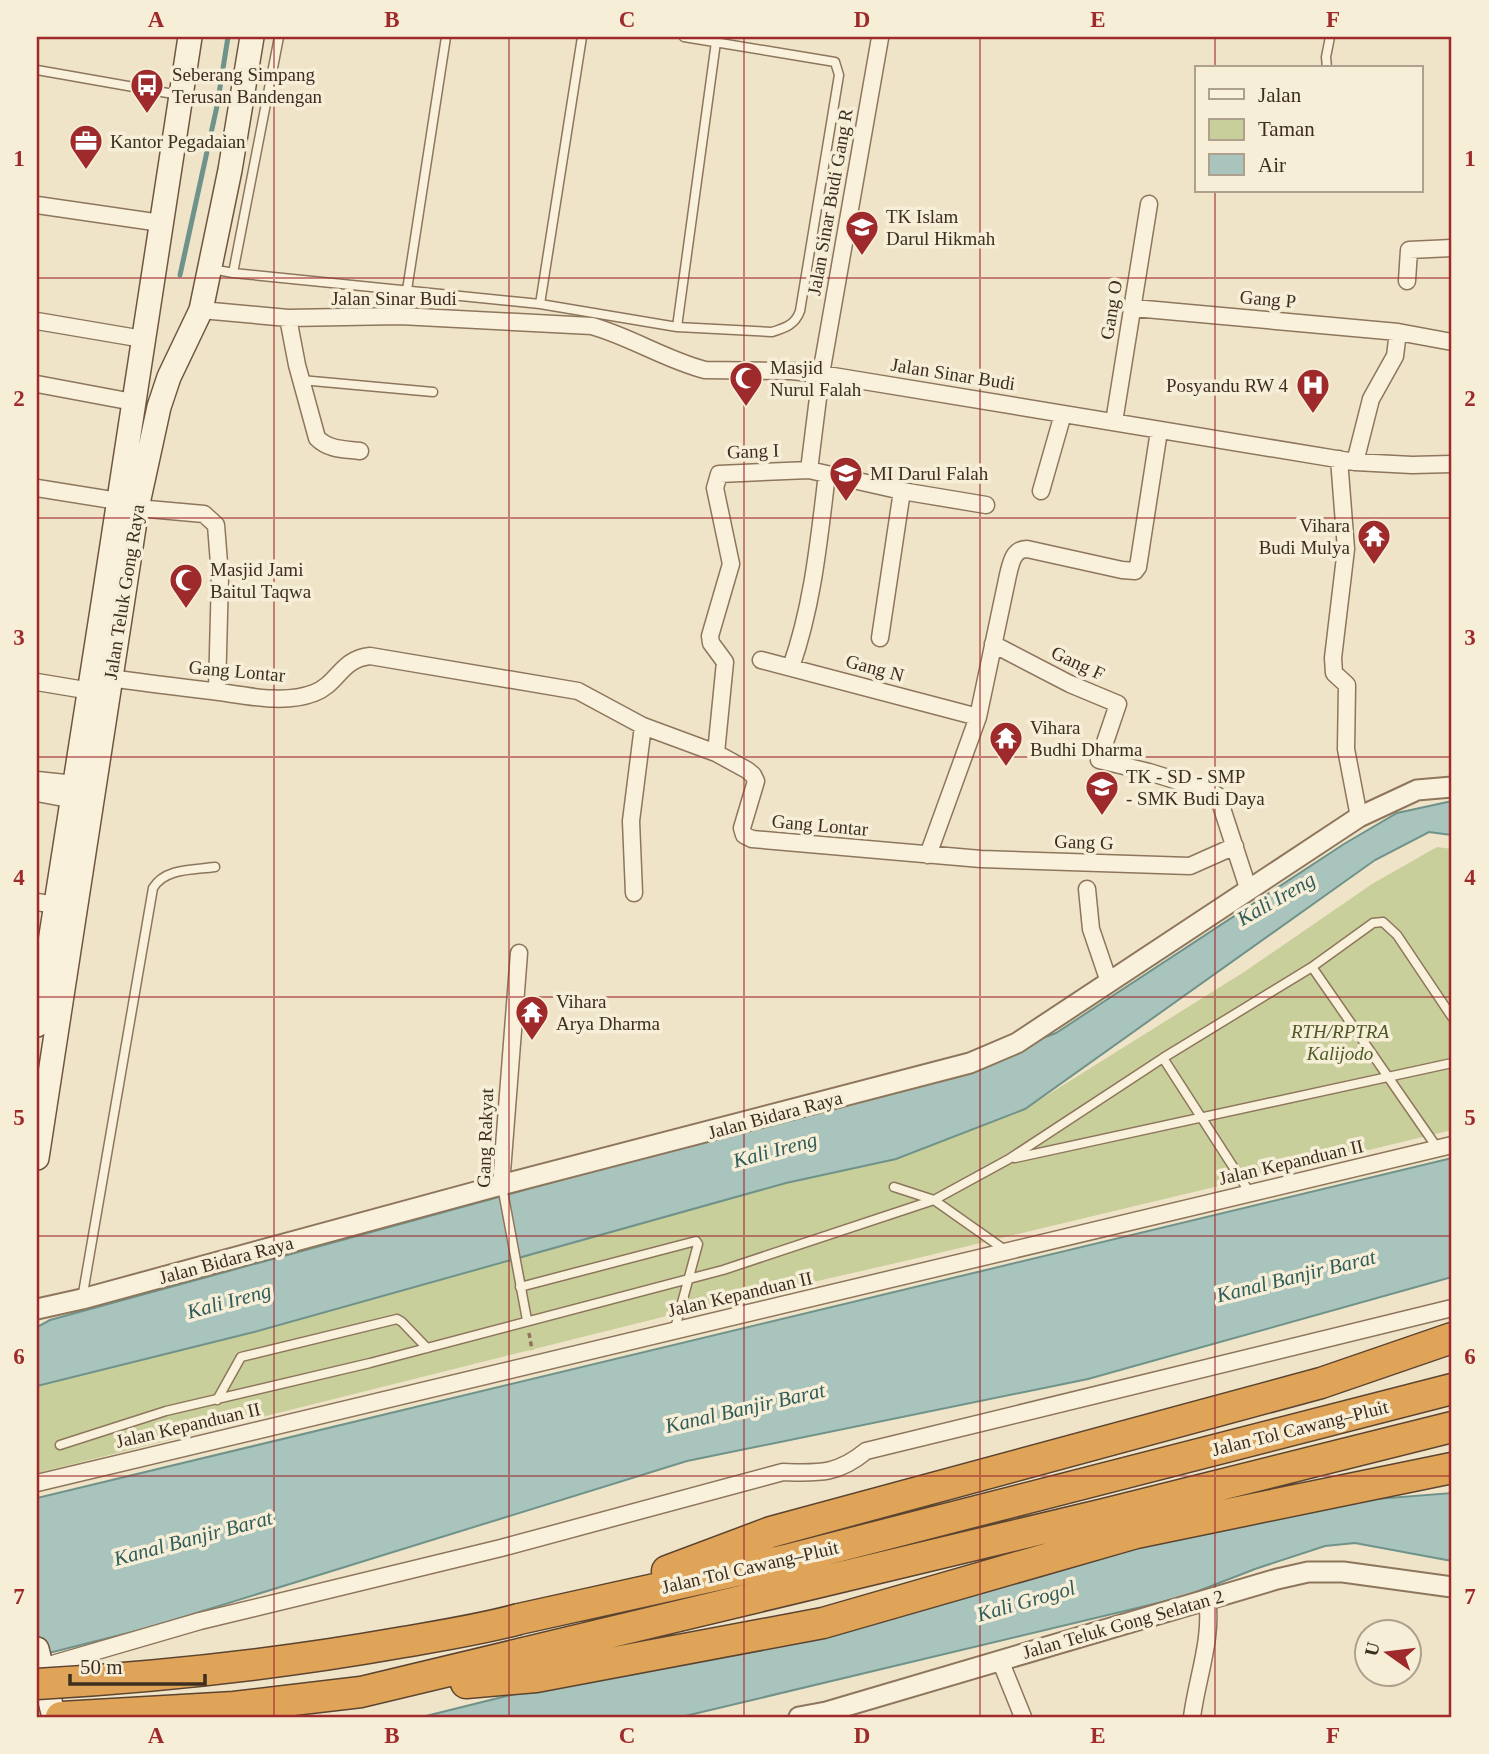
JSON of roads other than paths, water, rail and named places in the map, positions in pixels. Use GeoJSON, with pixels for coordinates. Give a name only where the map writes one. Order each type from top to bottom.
{"type":"FeatureCollection","features":[{"type":"Feature","properties":{"kind":"highway"},"geometry":{"type":"LineString","coordinates":[[568,1608],[771,1532],[1321,1383],[1452,1338]]}},
{"type":"Feature","properties":{"kind":"highway","name":"Jalan Tol Cawang–Pluit"},"geometry":{"type":"LineString","coordinates":[[44,1690],[327,1656],[489,1627],[786,1560],[1452,1389]]}},
{"type":"Feature","properties":{"kind":"highway","name":"Jalan Tol Cawang–Pluit"},"geometry":{"type":"LineString","coordinates":[[44,1690],[234,1707],[361,1692],[1090,1518],[1452,1427]]}},
{"type":"Feature","properties":{"kind":"highway"},"geometry":{"type":"LineString","coordinates":[[361,1692],[536,1677],[823,1623],[1136,1533],[1452,1468]]}},
{"type":"Feature","properties":{"kind":"main road","name":"Jalan Teluk Gong Raya"},"geometry":{"type":"LineString","coordinates":[[37,1158],[56,905],[111,678],[127,504],[133,402],[190,37]]}},
{"type":"Feature","properties":{"kind":"main road","name":"Jalan Teluk Gong Raya"},"geometry":{"type":"LineString","coordinates":[[37,1025],[91,691],[127,504],[169,377],[222,271],[252,37]]}},
{"type":"Feature","properties":{"kind":"main road"},"geometry":{"type":"LineString","coordinates":[[138,370],[169,377]]}},
{"type":"Feature","properties":{"kind":"street","name":"Jalan Sinar Budi Gang R"},"geometry":{"type":"LineString","coordinates":[[809,470],[821,374],[880,38]]}},
{"type":"Feature","properties":{"kind":"street","name":"Gang O"},"geometry":{"type":"LineString","coordinates":[[1114,422],[1149,204]]}},
{"type":"Feature","properties":{"kind":"street"},"geometry":{"type":"LineString","coordinates":[[37,205],[161,223]]}},
{"type":"Feature","properties":{"kind":"street"},"geometry":{"type":"LineString","coordinates":[[1407,281],[1409,250],[1452,248]]}},
{"type":"Feature","properties":{"kind":"street","name":"Gang P"},"geometry":{"type":"LineString","coordinates":[[1134,308],[1398,332],[1452,342]]}},
{"type":"Feature","properties":{"kind":"street","name":"Jalan Sinar Budi"},"geometry":{"type":"LineString","coordinates":[[201,310],[288,318],[400,316],[592,326],[616,332],[691,367],[705,370],[821,374],[1347,460],[1412,465],[1452,464]]}},
{"type":"Feature","properties":{"kind":"street"},"geometry":{"type":"LineString","coordinates":[[288,318],[317,438],[324,445],[336,449],[360,451]]}},
{"type":"Feature","properties":{"kind":"street"},"geometry":{"type":"LineString","coordinates":[[37,321],[143,339]]}},
{"type":"Feature","properties":{"kind":"street"},"geometry":{"type":"LineString","coordinates":[[1359,817],[1346,748],[1346,682],[1334,673],[1332,658],[1346,550],[1347,460],[1371,399],[1395,356],[1398,332]]}},
{"type":"Feature","properties":{"kind":"street"},"geometry":{"type":"LineString","coordinates":[[37,384],[133,402]]}},
{"type":"Feature","properties":{"kind":"street"},"geometry":{"type":"LineString","coordinates":[[1041,491],[1051,464],[1063,414]]}},
{"type":"Feature","properties":{"kind":"street"},"geometry":{"type":"LineString","coordinates":[[928,855],[978,717],[1008,575],[1018,551],[1032,549],[1122,570],[1137,569],[1159,431]]}},
{"type":"Feature","properties":{"kind":"street","name":"Gang I"},"geometry":{"type":"LineString","coordinates":[[716,752],[725,662],[711,643],[710,636],[731,564],[715,488],[716,477],[723,472],[809,470],[902,491],[986,505]]}},
{"type":"Feature","properties":{"kind":"street"},"geometry":{"type":"LineString","coordinates":[[791,667],[802,638],[810,597],[827,474]]}},
{"type":"Feature","properties":{"kind":"street"},"geometry":{"type":"LineString","coordinates":[[37,488],[204,514],[216,525],[220,576],[217,691]]}},
{"type":"Feature","properties":{"kind":"street"},"geometry":{"type":"LineString","coordinates":[[880,638],[902,491]]}},
{"type":"Feature","properties":{"kind":"street","name":"Gang F"},"geometry":{"type":"LineString","coordinates":[[993,644],[1070,684],[1118,704],[1099,760],[1149,772],[1218,796],[1249,891]]}},
{"type":"Feature","properties":{"kind":"street","name":"Gang Lontar"},"geometry":{"type":"LineString","coordinates":[[111,678],[273,698],[314,693],[325,687],[351,661],[370,656],[578,691],[643,726],[716,752],[747,770],[755,778],[742,828],[747,838],[928,855]]}},
{"type":"Feature","properties":{"kind":"street","name":"Gang N"},"geometry":{"type":"LineString","coordinates":[[761,660],[978,717]]}},
{"type":"Feature","properties":{"kind":"street"},"geometry":{"type":"LineString","coordinates":[[37,682],[91,691]]}},
{"type":"Feature","properties":{"kind":"street"},"geometry":{"type":"LineString","coordinates":[[634,893],[631,821],[643,726]]}},
{"type":"Feature","properties":{"kind":"street"},"geometry":{"type":"LineString","coordinates":[[37,780],[75,792]]}},
{"type":"Feature","properties":{"kind":"street","name":"Jalan Bidara Raya"},"geometry":{"type":"LineString","coordinates":[[37,1308],[82,1299],[970,1063],[1017,1043],[1359,817],[1418,789],[1452,787]]}},
{"type":"Feature","properties":{"kind":"street"},"geometry":{"type":"LineString","coordinates":[[37,793],[75,792]]}},
{"type":"Feature","properties":{"kind":"street","name":"Gang G"},"geometry":{"type":"LineString","coordinates":[[928,855],[1190,866],[1235,846]]}},
{"type":"Feature","properties":{"kind":"street"},"geometry":{"type":"LineString","coordinates":[[1087,889],[1091,929],[1109,982]]}},
{"type":"Feature","properties":{"kind":"street","name":"Gang Rakyat"},"geometry":{"type":"LineString","coordinates":[[502,1188],[519,953]]}},
{"type":"Feature","properties":{"kind":"street","name":"Jalan Kepanduan II"},"geometry":{"type":"LineString","coordinates":[[37,1483],[1445,1147]]}},
{"type":"Feature","properties":{"kind":"street"},"geometry":{"type":"LineString","coordinates":[[44,1690],[200,1621],[501,1548],[783,1472],[819,1473],[849,1465],[866,1451],[1452,1308]]}},
{"type":"Feature","properties":{"kind":"street","name":"Jalan Teluk Gong Selatan 2"},"geometry":{"type":"LineString","coordinates":[[799,1717],[826,1714],[1000,1660],[1308,1572],[1343,1572],[1452,1587]]}},
{"type":"Feature","properties":{"kind":"street"},"geometry":{"type":"LineString","coordinates":[[1192,1717],[1209,1629],[1207,1600]]}},
{"type":"Feature","properties":{"kind":"street"},"geometry":{"type":"LineString","coordinates":[[1000,1660],[1023,1717]]}},
{"type":"Feature","properties":{"kind":"lane"},"geometry":{"type":"LineString","coordinates":[[279,37],[222,271],[540,304],[677,327],[772,332],[785,328],[797,320],[800,311],[839,75],[835,62],[684,37]]}},
{"type":"Feature","properties":{"kind":"lane"},"geometry":{"type":"LineString","coordinates":[[407,290],[446,37]]}},
{"type":"Feature","properties":{"kind":"lane"},"geometry":{"type":"LineString","coordinates":[[540,304],[582,37]]}},
{"type":"Feature","properties":{"kind":"lane"},"geometry":{"type":"LineString","coordinates":[[1327,66],[1330,37]]}},
{"type":"Feature","properties":{"kind":"lane"},"geometry":{"type":"LineString","coordinates":[[677,327],[716,42]]}},
{"type":"Feature","properties":{"kind":"lane"},"geometry":{"type":"LineString","coordinates":[[37,70],[181,95]]}},
{"type":"Feature","properties":{"kind":"lane"},"geometry":{"type":"LineString","coordinates":[[301,380],[433,392]]}},
{"type":"Feature","properties":{"kind":"lane"},"geometry":{"type":"LineString","coordinates":[[82,1299],[153,888],[158,880],[167,874],[215,867]]}},
{"type":"Feature","properties":{"kind":"lane"},"geometry":{"type":"LineString","coordinates":[[60,1445],[166,1411],[427,1348],[723,1270],[934,1200],[1009,1159],[1163,1058],[1312,967],[1373,923],[1383,922],[1397,935],[1452,1017]]}},
{"type":"Feature","properties":{"kind":"lane"},"geometry":{"type":"LineString","coordinates":[[1312,967],[1390,1077],[1445,1147]]}},
{"type":"Feature","properties":{"kind":"lane"},"geometry":{"type":"LineString","coordinates":[[1163,1058],[1250,1194]]}},
{"type":"Feature","properties":{"kind":"lane"},"geometry":{"type":"LineString","coordinates":[[1009,1159],[1452,1063]]}},
{"type":"Feature","properties":{"kind":"lane"},"geometry":{"type":"LineString","coordinates":[[894,1187],[934,1200],[1007,1252]]}},
{"type":"Feature","properties":{"kind":"lane","name":"Gang Rakyat"},"geometry":{"type":"LineString","coordinates":[[502,1188],[527,1321]]}},
{"type":"Feature","properties":{"kind":"lane"},"geometry":{"type":"LineString","coordinates":[[520,1287],[696,1241],[698,1244],[674,1332]]}},
{"type":"Feature","properties":{"kind":"lane"},"geometry":{"type":"LineString","coordinates":[[218,1400],[241,1356],[397,1320],[427,1348]]}},
{"type":"Feature","properties":{"kind":"water","name":"Kali Ireng"},"geometry":{"type":"Polygon","coordinates":[[[1452,801],[1452,835],[1429,832],[1375,860],[1025,1109],[896,1159],[786,1183],[254,1332],[37,1386],[37,1327],[50,1320],[941,1076],[1056,1033],[1344,844],[1397,813],[1452,801]]]}},
{"type":"Feature","properties":{"kind":"water","name":"Kanal Banjir Barat"},"geometry":{"type":"Polygon","coordinates":[[[1452,1158],[1452,1277],[1088,1379],[687,1461],[148,1628],[37,1656],[37,1498],[1452,1158]]]}},
{"type":"Feature","properties":{"kind":"water","name":"Kali Grogol"},"geometry":{"type":"Polygon","coordinates":[[[1452,1493],[1452,1561],[1355,1543],[1325,1546],[1183,1597],[681,1717],[422,1717],[1163,1533],[1350,1501],[1452,1493]]]}},
{"type":"Feature","properties":{"kind":"waterway"},"geometry":{"type":"LineString","coordinates":[[180,275],[217,106],[228,37]]}},
{"type":"Feature","properties":{"kind":"place","name":"Seberang Simpang Terusan Bandengan"},"geometry":{"type":"Point","coordinates":[147,115]}},
{"type":"Feature","properties":{"kind":"place","name":"Kantor Pegadaian"},"geometry":{"type":"Point","coordinates":[86,171]}},
{"type":"Feature","properties":{"kind":"place","name":"TK Islam Darul Hikmah"},"geometry":{"type":"Point","coordinates":[862,257]}},
{"type":"Feature","properties":{"kind":"place","name":"Masjid Nurul Falah"},"geometry":{"type":"Point","coordinates":[746,408]}},
{"type":"Feature","properties":{"kind":"place","name":"Posyandu RW 4"},"geometry":{"type":"Point","coordinates":[1313,415]}},
{"type":"Feature","properties":{"kind":"place","name":"MI Darul Falah"},"geometry":{"type":"Point","coordinates":[846,503]}},
{"type":"Feature","properties":{"kind":"place","name":"Vihara Budi Mulya"},"geometry":{"type":"Point","coordinates":[1374,566]}},
{"type":"Feature","properties":{"kind":"place","name":"Masjid Jami Baitul Taqwa"},"geometry":{"type":"Point","coordinates":[186,610]}},
{"type":"Feature","properties":{"kind":"place","name":"Vihara Budhi Dharma"},"geometry":{"type":"Point","coordinates":[1006,768]}},
{"type":"Feature","properties":{"kind":"place","name":"TK - SD - SMP - SMK Budi Daya"},"geometry":{"type":"Point","coordinates":[1102,817]}},
{"type":"Feature","properties":{"kind":"place","name":"Vihara Arya Dharma"},"geometry":{"type":"Point","coordinates":[532,1042]}},
{"type":"Feature","properties":{"kind":"park label","name":"RTH/RPTRA Kalijodo"},"geometry":{"type":"Point","coordinates":[1340,1042]}}]}
